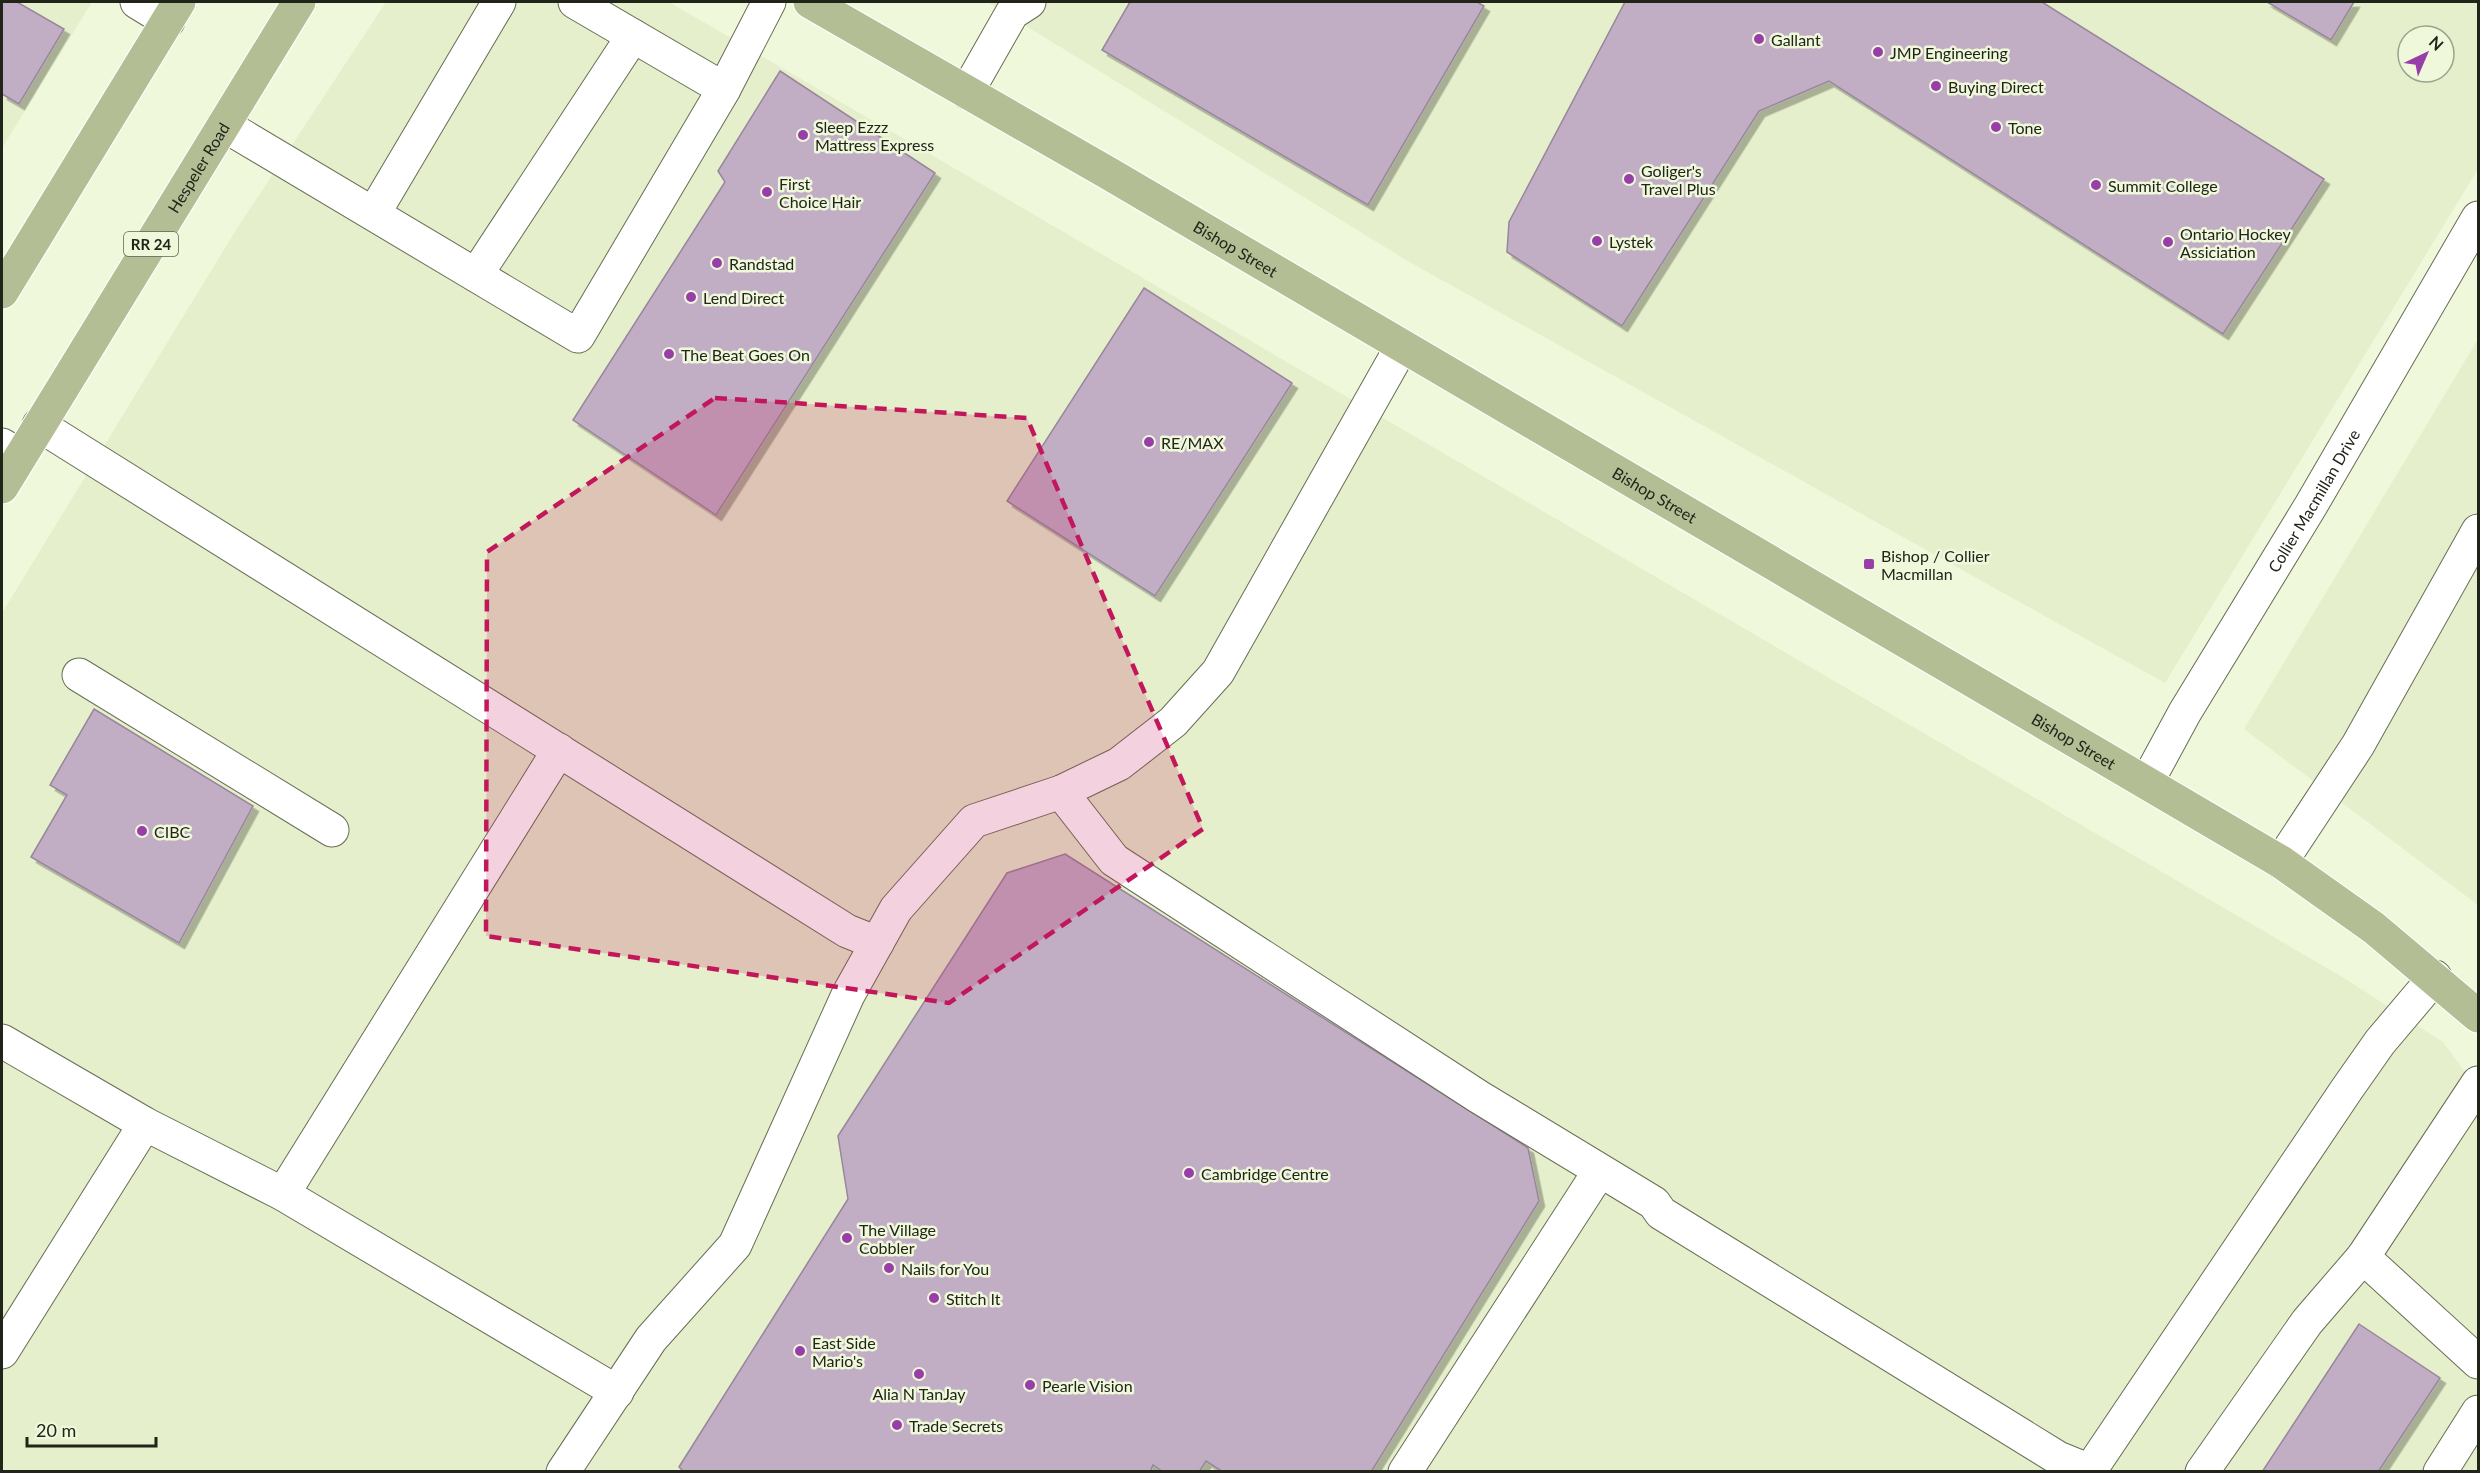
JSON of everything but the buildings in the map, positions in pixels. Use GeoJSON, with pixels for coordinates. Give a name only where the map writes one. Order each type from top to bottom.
{"type":"FeatureCollection","features":[{"type":"Feature","properties":{"kind":"main road","name":"Hespeler Road"},"geometry":{"type":"LineString","coordinates":[[2,487],[11,451],[39,425],[299,2]]}},
{"type":"Feature","properties":{"kind":"main road","name":"Bishop Street"},"geometry":{"type":"LineString","coordinates":[[810,2],[2282,862],[2374,928],[2435,977],[2478,1016]]}},
{"type":"Feature","properties":{"kind":"main road"},"geometry":{"type":"LineString","coordinates":[[2,292],[174,11]]}},
{"type":"Feature","properties":{"kind":"street"},"geometry":{"type":"LineString","coordinates":[[137,2],[174,11]]}},
{"type":"Feature","properties":{"kind":"street"},"geometry":{"type":"LineString","coordinates":[[374,213],[499,2]]}},
{"type":"Feature","properties":{"kind":"street"},"geometry":{"type":"LineString","coordinates":[[575,2],[723,89]]}},
{"type":"Feature","properties":{"kind":"street"},"geometry":{"type":"LineString","coordinates":[[224,125],[578,336],[723,89],[769,2]]}},
{"type":"Feature","properties":{"kind":"street"},"geometry":{"type":"LineString","coordinates":[[967,92],[1012,13],[1029,2]]}},
{"type":"Feature","properties":{"kind":"street"},"geometry":{"type":"LineString","coordinates":[[476,274],[633,36]]}},
{"type":"Feature","properties":{"kind":"street","name":"Collier Macmillan Drive"},"geometry":{"type":"LineString","coordinates":[[2147,783],[2185,712],[2310,507],[2478,218]]}},
{"type":"Feature","properties":{"kind":"street"},"geometry":{"type":"LineString","coordinates":[[563,1472],[651,1339],[735,1245],[848,995],[896,909],[974,821],[1061,792],[1119,764],[1173,722],[1218,672],[1402,346]]}},
{"type":"Feature","properties":{"kind":"street"},"geometry":{"type":"LineString","coordinates":[[39,425],[847,931],[877,943]]}},
{"type":"Feature","properties":{"kind":"street"},"geometry":{"type":"LineString","coordinates":[[2282,862],[2358,745],[2478,531]]}},
{"type":"Feature","properties":{"kind":"street"},"geometry":{"type":"LineString","coordinates":[[79,675],[332,830]]}},
{"type":"Feature","properties":{"kind":"street"},"geometry":{"type":"LineString","coordinates":[[283,1194],[559,750]]}},
{"type":"Feature","properties":{"kind":"street"},"geometry":{"type":"LineString","coordinates":[[1061,792],[1114,860],[1382,1036],[1599,1172],[1654,1203],[1661,1213],[2019,1435],[2058,1458],[2089,1471],[2347,1089],[2380,1042],[2435,977]]}},
{"type":"Feature","properties":{"kind":"street"},"geometry":{"type":"LineString","coordinates":[[2,1041],[145,1124],[283,1194],[616,1392]]}},
{"type":"Feature","properties":{"kind":"street"},"geometry":{"type":"LineString","coordinates":[[2202,1472],[2307,1322],[2363,1257],[2478,1083]]}},
{"type":"Feature","properties":{"kind":"street"},"geometry":{"type":"LineString","coordinates":[[2,1353],[145,1124]]}},
{"type":"Feature","properties":{"kind":"street"},"geometry":{"type":"LineString","coordinates":[[1405,1472],[1599,1172]]}},
{"type":"Feature","properties":{"kind":"street"},"geometry":{"type":"LineString","coordinates":[[2363,1257],[2478,1362]]}},
{"type":"Feature","properties":{"kind":"street"},"geometry":{"type":"LineString","coordinates":[[2440,1472],[2478,1412]]}},
{"type":"Feature","properties":{"kind":"highlighted area"},"geometry":{"type":"Polygon","coordinates":[[[715,398],[1027,418],[1203,829],[949,1003],[486,936],[487,552],[715,398]]]}},
{"type":"Feature","properties":{"kind":"shaded area"},"geometry":{"type":"Polygon","coordinates":[[[2,2],[92,2],[2,148],[2,2]]]}},
{"type":"Feature","properties":{"kind":"shaded area"},"geometry":{"type":"Polygon","coordinates":[[[386,2],[669,2],[2344,978],[2443,1042],[2478,1090],[2478,1471],[2,1471],[2,613],[236,230],[386,2]]]}},
{"type":"Feature","properties":{"kind":"shaded area"},"geometry":{"type":"Polygon","coordinates":[[[987,2],[2478,2],[2478,169],[2165,683],[1406,260],[987,2]]]}},
{"type":"Feature","properties":{"kind":"shaded area"},"geometry":{"type":"Polygon","coordinates":[[[2478,339],[2478,905],[2244,729],[2478,339]]]}},
{"type":"Feature","properties":{"kind":"place","name":"Gallant"},"geometry":{"type":"Point","coordinates":[1759,39]}},
{"type":"Feature","properties":{"kind":"place","name":"JMP Engineering"},"geometry":{"type":"Point","coordinates":[1878,52]}},
{"type":"Feature","properties":{"kind":"place","name":"Buying Direct"},"geometry":{"type":"Point","coordinates":[1936,86]}},
{"type":"Feature","properties":{"kind":"place","name":"Tone"},"geometry":{"type":"Point","coordinates":[1996,127]}},
{"type":"Feature","properties":{"kind":"place","name":"Sleep Ezzz Mattress Express"},"geometry":{"type":"Point","coordinates":[803,135]}},
{"type":"Feature","properties":{"kind":"place","name":"Goliger's Travel Plus"},"geometry":{"type":"Point","coordinates":[1629,179]}},
{"type":"Feature","properties":{"kind":"place","name":"Summit College"},"geometry":{"type":"Point","coordinates":[2096,185]}},
{"type":"Feature","properties":{"kind":"place","name":"First Choice Hair"},"geometry":{"type":"Point","coordinates":[767,192]}},
{"type":"Feature","properties":{"kind":"place","name":"Lystek"},"geometry":{"type":"Point","coordinates":[1597,241]}},
{"type":"Feature","properties":{"kind":"place","name":"Ontario Hockey Assiciation"},"geometry":{"type":"Point","coordinates":[2168,242]}},
{"type":"Feature","properties":{"kind":"place","name":"Randstad"},"geometry":{"type":"Point","coordinates":[717,263]}},
{"type":"Feature","properties":{"kind":"place","name":"Lend Direct"},"geometry":{"type":"Point","coordinates":[691,297]}},
{"type":"Feature","properties":{"kind":"place","name":"The Beat Goes On"},"geometry":{"type":"Point","coordinates":[669,354]}},
{"type":"Feature","properties":{"kind":"place","name":"RE/MAX"},"geometry":{"type":"Point","coordinates":[1149,442]}},
{"type":"Feature","properties":{"kind":"place","name":"Bishop / Collier Macmillan"},"geometry":{"type":"Point","coordinates":[1869,564]}},
{"type":"Feature","properties":{"kind":"place","name":"CIBC"},"geometry":{"type":"Point","coordinates":[142,831]}},
{"type":"Feature","properties":{"kind":"place","name":"Cambridge Centre"},"geometry":{"type":"Point","coordinates":[1189,1173]}},
{"type":"Feature","properties":{"kind":"place","name":"The Village Cobbler"},"geometry":{"type":"Point","coordinates":[847,1238]}},
{"type":"Feature","properties":{"kind":"place","name":"Nails for You"},"geometry":{"type":"Point","coordinates":[889,1268]}},
{"type":"Feature","properties":{"kind":"place","name":"Stitch It"},"geometry":{"type":"Point","coordinates":[934,1298]}},
{"type":"Feature","properties":{"kind":"place","name":"East Side Mario's"},"geometry":{"type":"Point","coordinates":[800,1351]}},
{"type":"Feature","properties":{"kind":"place","name":"Alia N TanJay"},"geometry":{"type":"Point","coordinates":[919,1374]}},
{"type":"Feature","properties":{"kind":"place","name":"Pearle Vision"},"geometry":{"type":"Point","coordinates":[1030,1385]}},
{"type":"Feature","properties":{"kind":"place","name":"Trade Secrets"},"geometry":{"type":"Point","coordinates":[897,1425]}}]}
